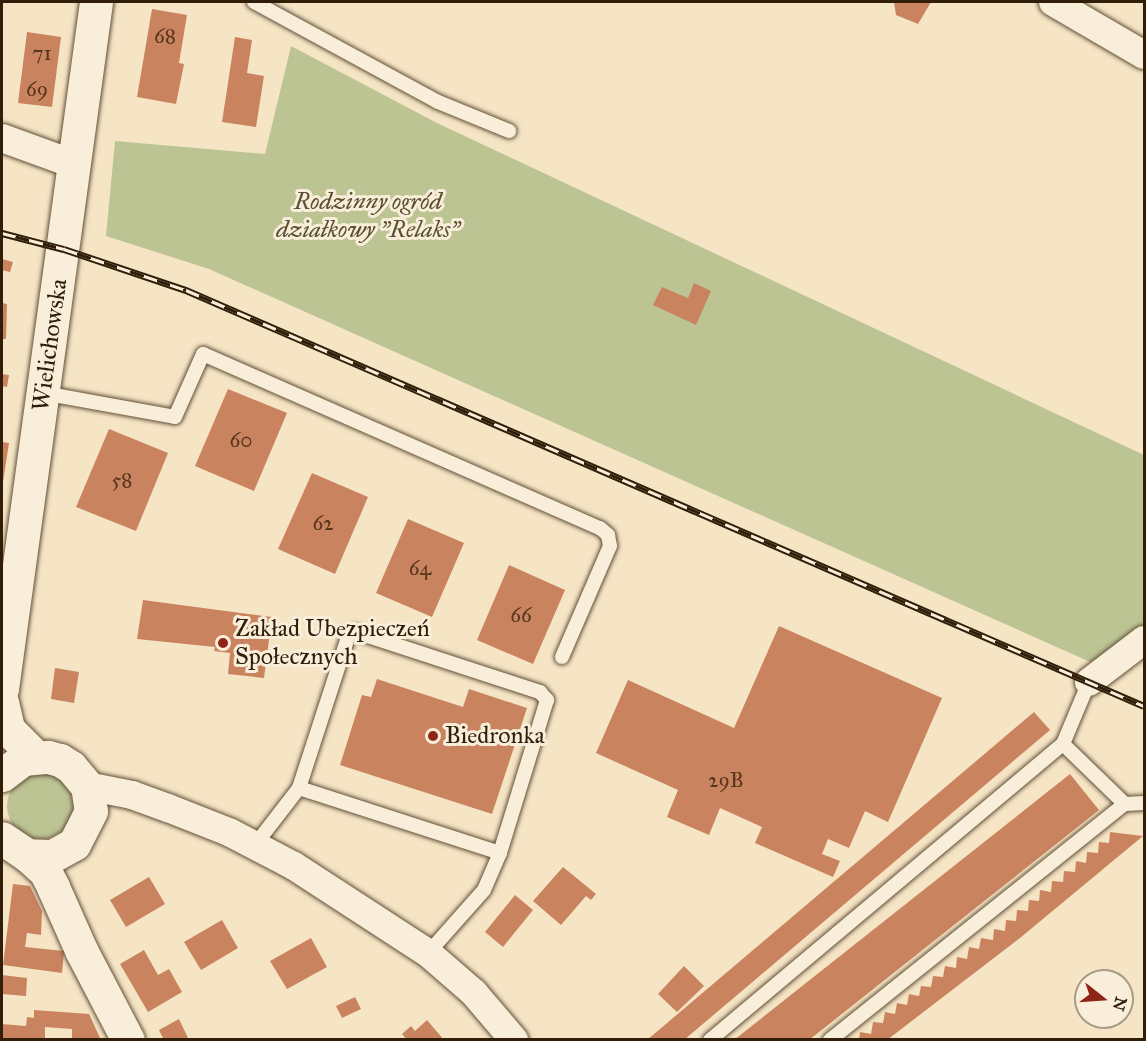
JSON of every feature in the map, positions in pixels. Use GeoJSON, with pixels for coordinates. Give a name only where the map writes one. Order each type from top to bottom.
{"type":"FeatureCollection","features":[{"type":"Feature","properties":{"kind":"street","name":"Wielichowska"},"geometry":{"type":"LineString","coordinates":[[2,689],[76,165],[96,2]]}},
{"type":"Feature","properties":{"kind":"street"},"geometry":{"type":"LineString","coordinates":[[1053,2],[1144,55]]}},
{"type":"Feature","properties":{"kind":"street"},"geometry":{"type":"LineString","coordinates":[[2,138],[76,165]]}},
{"type":"Feature","properties":{"kind":"street"},"geometry":{"type":"LineString","coordinates":[[1089,682],[1144,640]]}},
{"type":"Feature","properties":{"kind":"street"},"geometry":{"type":"LineString","coordinates":[[2,702],[8,729],[35,756]]}},
{"type":"Feature","properties":{"kind":"street"},"geometry":{"type":"LineString","coordinates":[[2,767],[35,756],[60,760],[76,771],[87,811],[69,919]]}},
{"type":"Feature","properties":{"kind":"street"},"geometry":{"type":"LineString","coordinates":[[87,811],[130,804],[168,808],[255,845],[386,923],[428,953],[474,993],[513,1040]]}},
{"type":"Feature","properties":{"kind":"street"},"geometry":{"type":"LineString","coordinates":[[11,851],[39,857],[64,852],[87,811]]}},
{"type":"Feature","properties":{"kind":"street"},"geometry":{"type":"LineString","coordinates":[[11,851],[45,872],[128,1040]]}},
{"type":"Feature","properties":{"kind":"lane"},"geometry":{"type":"LineString","coordinates":[[254,2],[438,102],[509,130]]}},
{"type":"Feature","properties":{"kind":"lane"},"geometry":{"type":"LineString","coordinates":[[44,393],[175,417],[203,354],[600,528],[608,535],[610,546],[562,657]]}},
{"type":"Feature","properties":{"kind":"lane"},"geometry":{"type":"LineString","coordinates":[[255,845],[298,788],[349,634],[367,635],[540,692],[547,700],[500,853],[484,890],[428,953]]}},
{"type":"Feature","properties":{"kind":"lane"},"geometry":{"type":"LineString","coordinates":[[710,1040],[1064,744],[1089,682]]}},
{"type":"Feature","properties":{"kind":"lane"},"geometry":{"type":"LineString","coordinates":[[1064,744],[1125,804]]}},
{"type":"Feature","properties":{"kind":"lane"},"geometry":{"type":"LineString","coordinates":[[298,788],[500,853]]}},
{"type":"Feature","properties":{"kind":"lane"},"geometry":{"type":"LineString","coordinates":[[830,1040],[1125,804],[1144,803]]}},
{"type":"Feature","properties":{"kind":"green space","name":"Rodzinny ogród działkowy \"Relaks\""},"geometry":{"type":"Polygon","coordinates":[[[291,46],[437,123],[1144,455],[1144,629],[1097,665],[209,269],[106,236],[115,141],[265,154],[291,46]]]}},
{"type":"Feature","properties":{"kind":"green space"},"geometry":{"type":"Polygon","coordinates":[[[40,773],[53,775],[68,788],[73,806],[71,819],[58,834],[40,839],[27,837],[12,824],[7,806],[9,793],[22,778],[40,773]]]}},
{"type":"Feature","properties":{"kind":"building"},"geometry":{"type":"Polygon","coordinates":[[[894,2],[931,2],[918,24],[896,15],[894,2]]]}},
{"type":"Feature","properties":{"kind":"building"},"geometry":{"type":"Polygon","coordinates":[[[152,9],[187,15],[179,63],[184,64],[176,104],[137,97],[152,9]]]}},
{"type":"Feature","properties":{"kind":"building"},"geometry":{"type":"Polygon","coordinates":[[[27,32],[61,37],[52,107],[18,103],[27,32]]]}},
{"type":"Feature","properties":{"kind":"building"},"geometry":{"type":"Polygon","coordinates":[[[235,37],[252,40],[247,73],[264,76],[256,127],[222,122],[235,37]]]}},
{"type":"Feature","properties":{"kind":"building"},"geometry":{"type":"Polygon","coordinates":[[[2,259],[13,262],[10,272],[2,270],[2,259]]]}},
{"type":"Feature","properties":{"kind":"building"},"geometry":{"type":"Polygon","coordinates":[[[694,283],[711,291],[696,325],[653,305],[662,287],[688,298],[694,283]]]}},
{"type":"Feature","properties":{"kind":"building"},"geometry":{"type":"Polygon","coordinates":[[[2,303],[7,304],[6,339],[2,339],[2,303]]]}},
{"type":"Feature","properties":{"kind":"building"},"geometry":{"type":"Polygon","coordinates":[[[2,374],[9,375],[7,387],[2,386],[2,374]]]}},
{"type":"Feature","properties":{"kind":"building"},"geometry":{"type":"Polygon","coordinates":[[[228,389],[287,413],[254,491],[195,466],[228,389]]]}},
{"type":"Feature","properties":{"kind":"building"},"geometry":{"type":"Polygon","coordinates":[[[109,429],[168,453],[136,531],[76,507],[109,429]]]}},
{"type":"Feature","properties":{"kind":"building"},"geometry":{"type":"Polygon","coordinates":[[[2,442],[9,443],[3,482],[2,482],[2,442]]]}},
{"type":"Feature","properties":{"kind":"building"},"geometry":{"type":"Polygon","coordinates":[[[312,473],[368,497],[335,574],[278,549],[312,473]]]}},
{"type":"Feature","properties":{"kind":"building"},"geometry":{"type":"Polygon","coordinates":[[[408,519],[464,543],[432,617],[376,593],[408,519]]]}},
{"type":"Feature","properties":{"kind":"building"},"geometry":{"type":"Polygon","coordinates":[[[509,565],[565,590],[533,664],[477,640],[509,565]]]}},
{"type":"Feature","properties":{"kind":"building","name":"Zakład Ubezpieczeń Społecznych"},"geometry":{"type":"Polygon","coordinates":[[[143,600],[272,617],[264,678],[228,674],[230,653],[214,651],[215,647],[137,639],[143,600]]]}},
{"type":"Feature","properties":{"kind":"building"},"geometry":{"type":"Polygon","coordinates":[[[779,626],[942,698],[888,822],[865,811],[849,848],[828,839],[822,854],[840,861],[833,877],[755,843],[762,827],[720,808],[709,835],[667,817],[678,790],[596,753],[628,680],[734,728],[779,626]]]}},
{"type":"Feature","properties":{"kind":"building"},"geometry":{"type":"Polygon","coordinates":[[[55,668],[79,672],[74,703],[51,699],[55,668]]]}},
{"type":"Feature","properties":{"kind":"building","name":"Biedronka"},"geometry":{"type":"Polygon","coordinates":[[[377,679],[463,707],[469,689],[527,708],[492,814],[340,765],[362,695],[371,697],[377,679]]]}},
{"type":"Feature","properties":{"kind":"building"},"geometry":{"type":"Polygon","coordinates":[[[1034,712],[1050,730],[684,1040],[647,1040],[1034,712]]]}},
{"type":"Feature","properties":{"kind":"building"},"geometry":{"type":"Polygon","coordinates":[[[1070,774],[1099,810],[809,1040],[734,1040],[1070,774]]]}},
{"type":"Feature","properties":{"kind":"building"},"geometry":{"type":"Polygon","coordinates":[[[1110,832],[1143,836],[1020,938],[887,1040],[859,1040],[860,1032],[871,1034],[873,1022],[883,1023],[885,1012],[895,1014],[897,1003],[907,1005],[909,994],[919,996],[921,986],[931,987],[933,976],[943,977],[945,966],[956,968],[957,957],[967,959],[969,947],[979,949],[981,938],[993,940],[994,929],[1005,931],[1006,920],[1016,921],[1017,910],[1028,911],[1029,900],[1039,901],[1040,890],[1051,892],[1052,881],[1063,882],[1064,871],[1075,872],[1076,861],[1086,863],[1087,852],[1098,853],[1099,842],[1109,843],[1110,832]]]}},
{"type":"Feature","properties":{"kind":"building"},"geometry":{"type":"Polygon","coordinates":[[[563,867],[596,894],[591,900],[586,896],[561,925],[533,901],[563,867]]]}},
{"type":"Feature","properties":{"kind":"building"},"geometry":{"type":"Polygon","coordinates":[[[149,877],[165,904],[126,927],[110,900],[149,877]]]}},
{"type":"Feature","properties":{"kind":"building"},"geometry":{"type":"Polygon","coordinates":[[[13,884],[30,886],[42,911],[41,935],[27,933],[25,947],[64,951],[62,973],[3,965],[13,884]]]}},
{"type":"Feature","properties":{"kind":"building"},"geometry":{"type":"Polygon","coordinates":[[[515,895],[533,910],[503,947],[485,932],[515,895]]]}},
{"type":"Feature","properties":{"kind":"building"},"geometry":{"type":"Polygon","coordinates":[[[222,920],[238,948],[201,970],[184,942],[222,920]]]}},
{"type":"Feature","properties":{"kind":"building"},"geometry":{"type":"Polygon","coordinates":[[[311,938],[327,967],[287,989],[270,961],[311,938]]]}},
{"type":"Feature","properties":{"kind":"building"},"geometry":{"type":"Polygon","coordinates":[[[144,950],[158,975],[169,969],[182,992],[148,1012],[120,964],[144,950]]]}},
{"type":"Feature","properties":{"kind":"building"},"geometry":{"type":"Polygon","coordinates":[[[684,966],[704,986],[677,1012],[658,994],[684,966]]]}},
{"type":"Feature","properties":{"kind":"building"},"geometry":{"type":"Polygon","coordinates":[[[2,975],[27,978],[26,996],[2,994],[2,975]]]}},
{"type":"Feature","properties":{"kind":"building"},"geometry":{"type":"Polygon","coordinates":[[[355,997],[361,1009],[342,1018],[336,1006],[355,997]]]}},
{"type":"Feature","properties":{"kind":"building"},"geometry":{"type":"Polygon","coordinates":[[[34,1010],[89,1014],[101,1040],[72,1039],[72,1029],[45,1027],[45,1040],[2,1040],[2,1024],[26,1026],[27,1017],[34,1018],[34,1010]]]}},
{"type":"Feature","properties":{"kind":"building"},"geometry":{"type":"Polygon","coordinates":[[[179,1019],[189,1040],[164,1040],[159,1030],[179,1019]]]}},
{"type":"Feature","properties":{"kind":"building"},"geometry":{"type":"Polygon","coordinates":[[[427,1020],[444,1040],[407,1040],[402,1034],[411,1026],[415,1031],[427,1020]]]}},
{"type":"Feature","properties":{"kind":"railway"},"geometry":{"type":"LineString","coordinates":[[2,233],[64,249],[186,290],[1144,706]]}},
{"type":"Feature","properties":{"kind":"place","name":"Zakład Ubezpieczeń Społecznych"},"geometry":{"type":"Point","coordinates":[223,643]}},
{"type":"Feature","properties":{"kind":"place","name":"Biedronka"},"geometry":{"type":"Point","coordinates":[433,736]}}]}
